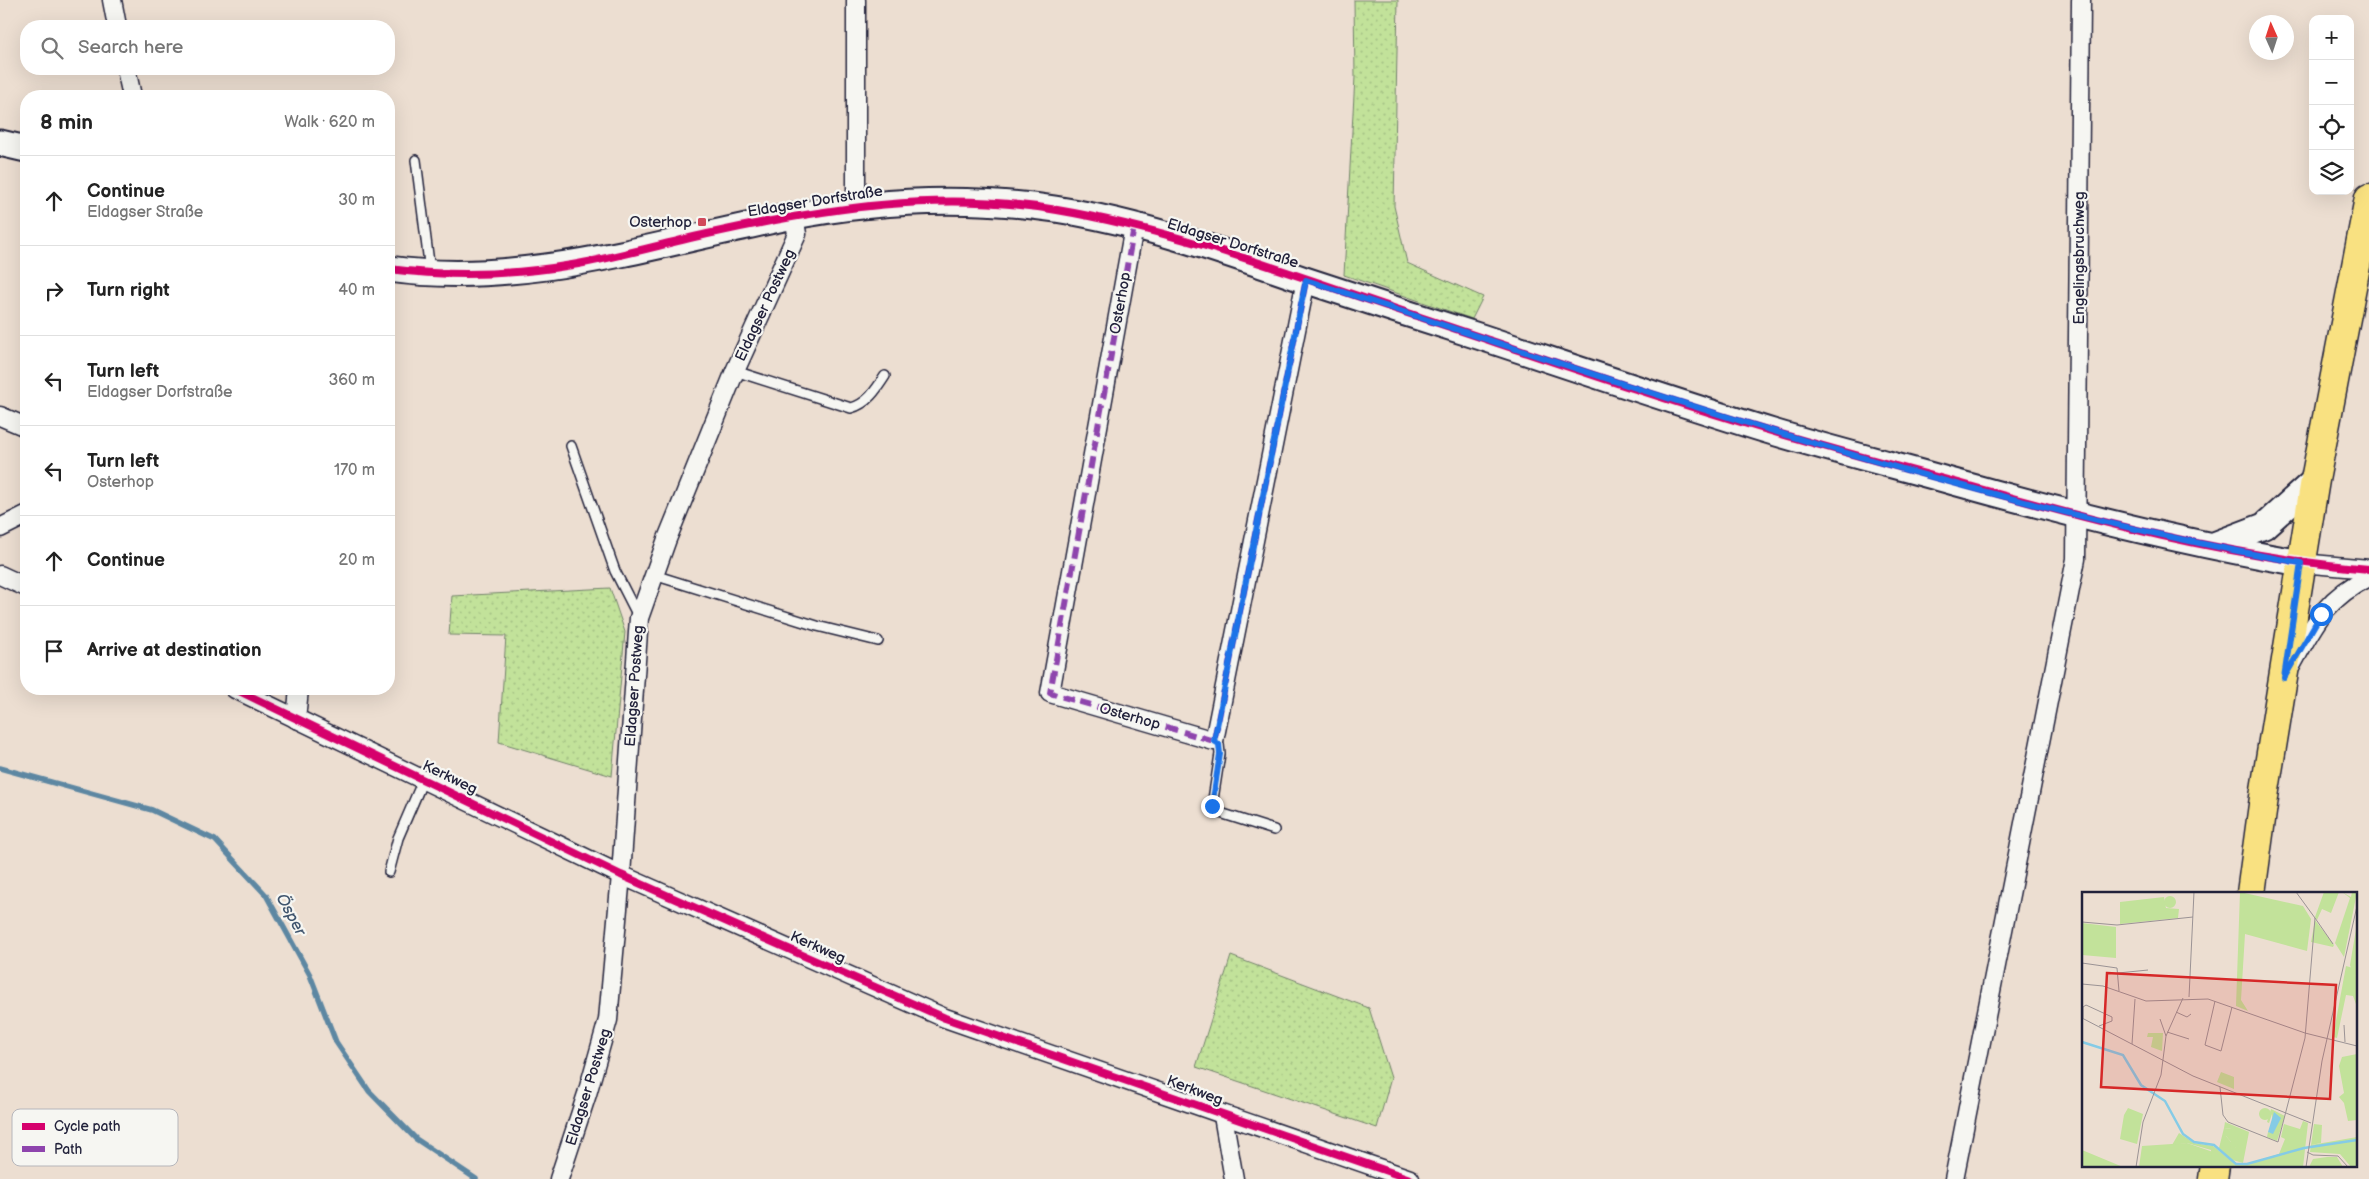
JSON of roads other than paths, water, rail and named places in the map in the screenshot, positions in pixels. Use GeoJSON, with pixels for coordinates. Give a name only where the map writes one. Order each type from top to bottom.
{"type":"FeatureCollection","features":[{"type":"Feature","properties":{"kind":"main road"},"geometry":{"type":"LineString","coordinates":[[2251,892],[2315,480],[2369,198]]}},
{"type":"Feature","properties":{"kind":"main road"},"geometry":{"type":"LineString","coordinates":[[2213,1179],[2215,1166]]}},
{"type":"Feature","properties":{"kind":"street"},"geometry":{"type":"LineString","coordinates":[[112,0],[116,20]]}},
{"type":"Feature","properties":{"kind":"street"},"geometry":{"type":"LineString","coordinates":[[856,0],[856,206]]}},
{"type":"Feature","properties":{"kind":"street","name":"Engelingsbruchweg"},"geometry":{"type":"LineString","coordinates":[[1954,1179],[2076,559],[2078,516],[2081,0]]}},
{"type":"Feature","properties":{"kind":"street"},"geometry":{"type":"LineString","coordinates":[[127,75],[131,90]]}},
{"type":"Feature","properties":{"kind":"street"},"geometry":{"type":"LineString","coordinates":[[0,143],[20,148]]}},
{"type":"Feature","properties":{"kind":"street","name":"Eldagser Dorfstraße"},"geometry":{"type":"LineString","coordinates":[[395,270],[430,274],[493,273],[574,265],[794,216],[856,206],[977,200],[1057,210],[1134,227],[1230,254],[1777,433],[2078,516],[2148,533],[2301,563],[2369,570]]}},
{"type":"Feature","properties":{"kind":"street","name":"Eldagser Postweg"},"geometry":{"type":"LineString","coordinates":[[559,1179],[587,1094],[608,1020],[621,875],[639,618],[654,575],[735,371],[797,234],[794,216]]}},
{"type":"Feature","properties":{"kind":"street","name":"Osterhop"},"geometry":{"type":"LineString","coordinates":[[1134,227],[1050,692],[1214,741]]}},
{"type":"Feature","properties":{"kind":"street"},"geometry":{"type":"LineString","coordinates":[[1214,741],[1306,280]]}},
{"type":"Feature","properties":{"kind":"street"},"geometry":{"type":"LineString","coordinates":[[0,416],[20,424]]}},
{"type":"Feature","properties":{"kind":"street"},"geometry":{"type":"LineString","coordinates":[[2214,546],[2264,526],[2315,480]]}},
{"type":"Feature","properties":{"kind":"street"},"geometry":{"type":"LineString","coordinates":[[0,528],[20,519]]}},
{"type":"Feature","properties":{"kind":"street"},"geometry":{"type":"LineString","coordinates":[[0,574],[20,584]]}},
{"type":"Feature","properties":{"kind":"street"},"geometry":{"type":"LineString","coordinates":[[2284,678],[2321,614],[2347,588],[2369,577]]}},
{"type":"Feature","properties":{"kind":"street","name":"Kerkweg"},"geometry":{"type":"LineString","coordinates":[[247,695],[621,875],[945,1018],[1177,1098],[1223,1116],[1410,1179]]}},
{"type":"Feature","properties":{"kind":"street"},"geometry":{"type":"LineString","coordinates":[[296,719],[298,695]]}},
{"type":"Feature","properties":{"kind":"street"},"geometry":{"type":"LineString","coordinates":[[1223,1116],[1234,1179]]}},
{"type":"Feature","properties":{"kind":"lane"},"geometry":{"type":"LineString","coordinates":[[416,160],[430,274]]}},
{"type":"Feature","properties":{"kind":"lane"},"geometry":{"type":"LineString","coordinates":[[735,371],[851,408],[860,406],[877,388],[885,376]]}},
{"type":"Feature","properties":{"kind":"lane"},"geometry":{"type":"LineString","coordinates":[[571,446],[615,571],[639,618]]}},
{"type":"Feature","properties":{"kind":"lane"},"geometry":{"type":"LineString","coordinates":[[654,575],[817,626],[878,641]]}},
{"type":"Feature","properties":{"kind":"lane"},"geometry":{"type":"LineString","coordinates":[[1214,741],[1219,744],[1220,754],[1212,806],[1214,811],[1274,830]]}},
{"type":"Feature","properties":{"kind":"lane"},"geometry":{"type":"LineString","coordinates":[[388,872],[398,838],[423,780]]}},
{"type":"Feature","properties":{"kind":"waterway","name":"Ösper"},"geometry":{"type":"LineString","coordinates":[[0,768],[152,810],[215,840],[266,895],[310,975],[336,1042],[369,1091],[416,1139],[476,1179]]}},
{"type":"Feature","properties":{"kind":"place","name":"Osterhop"},"geometry":{"type":"Point","coordinates":[702,222]}}]}
